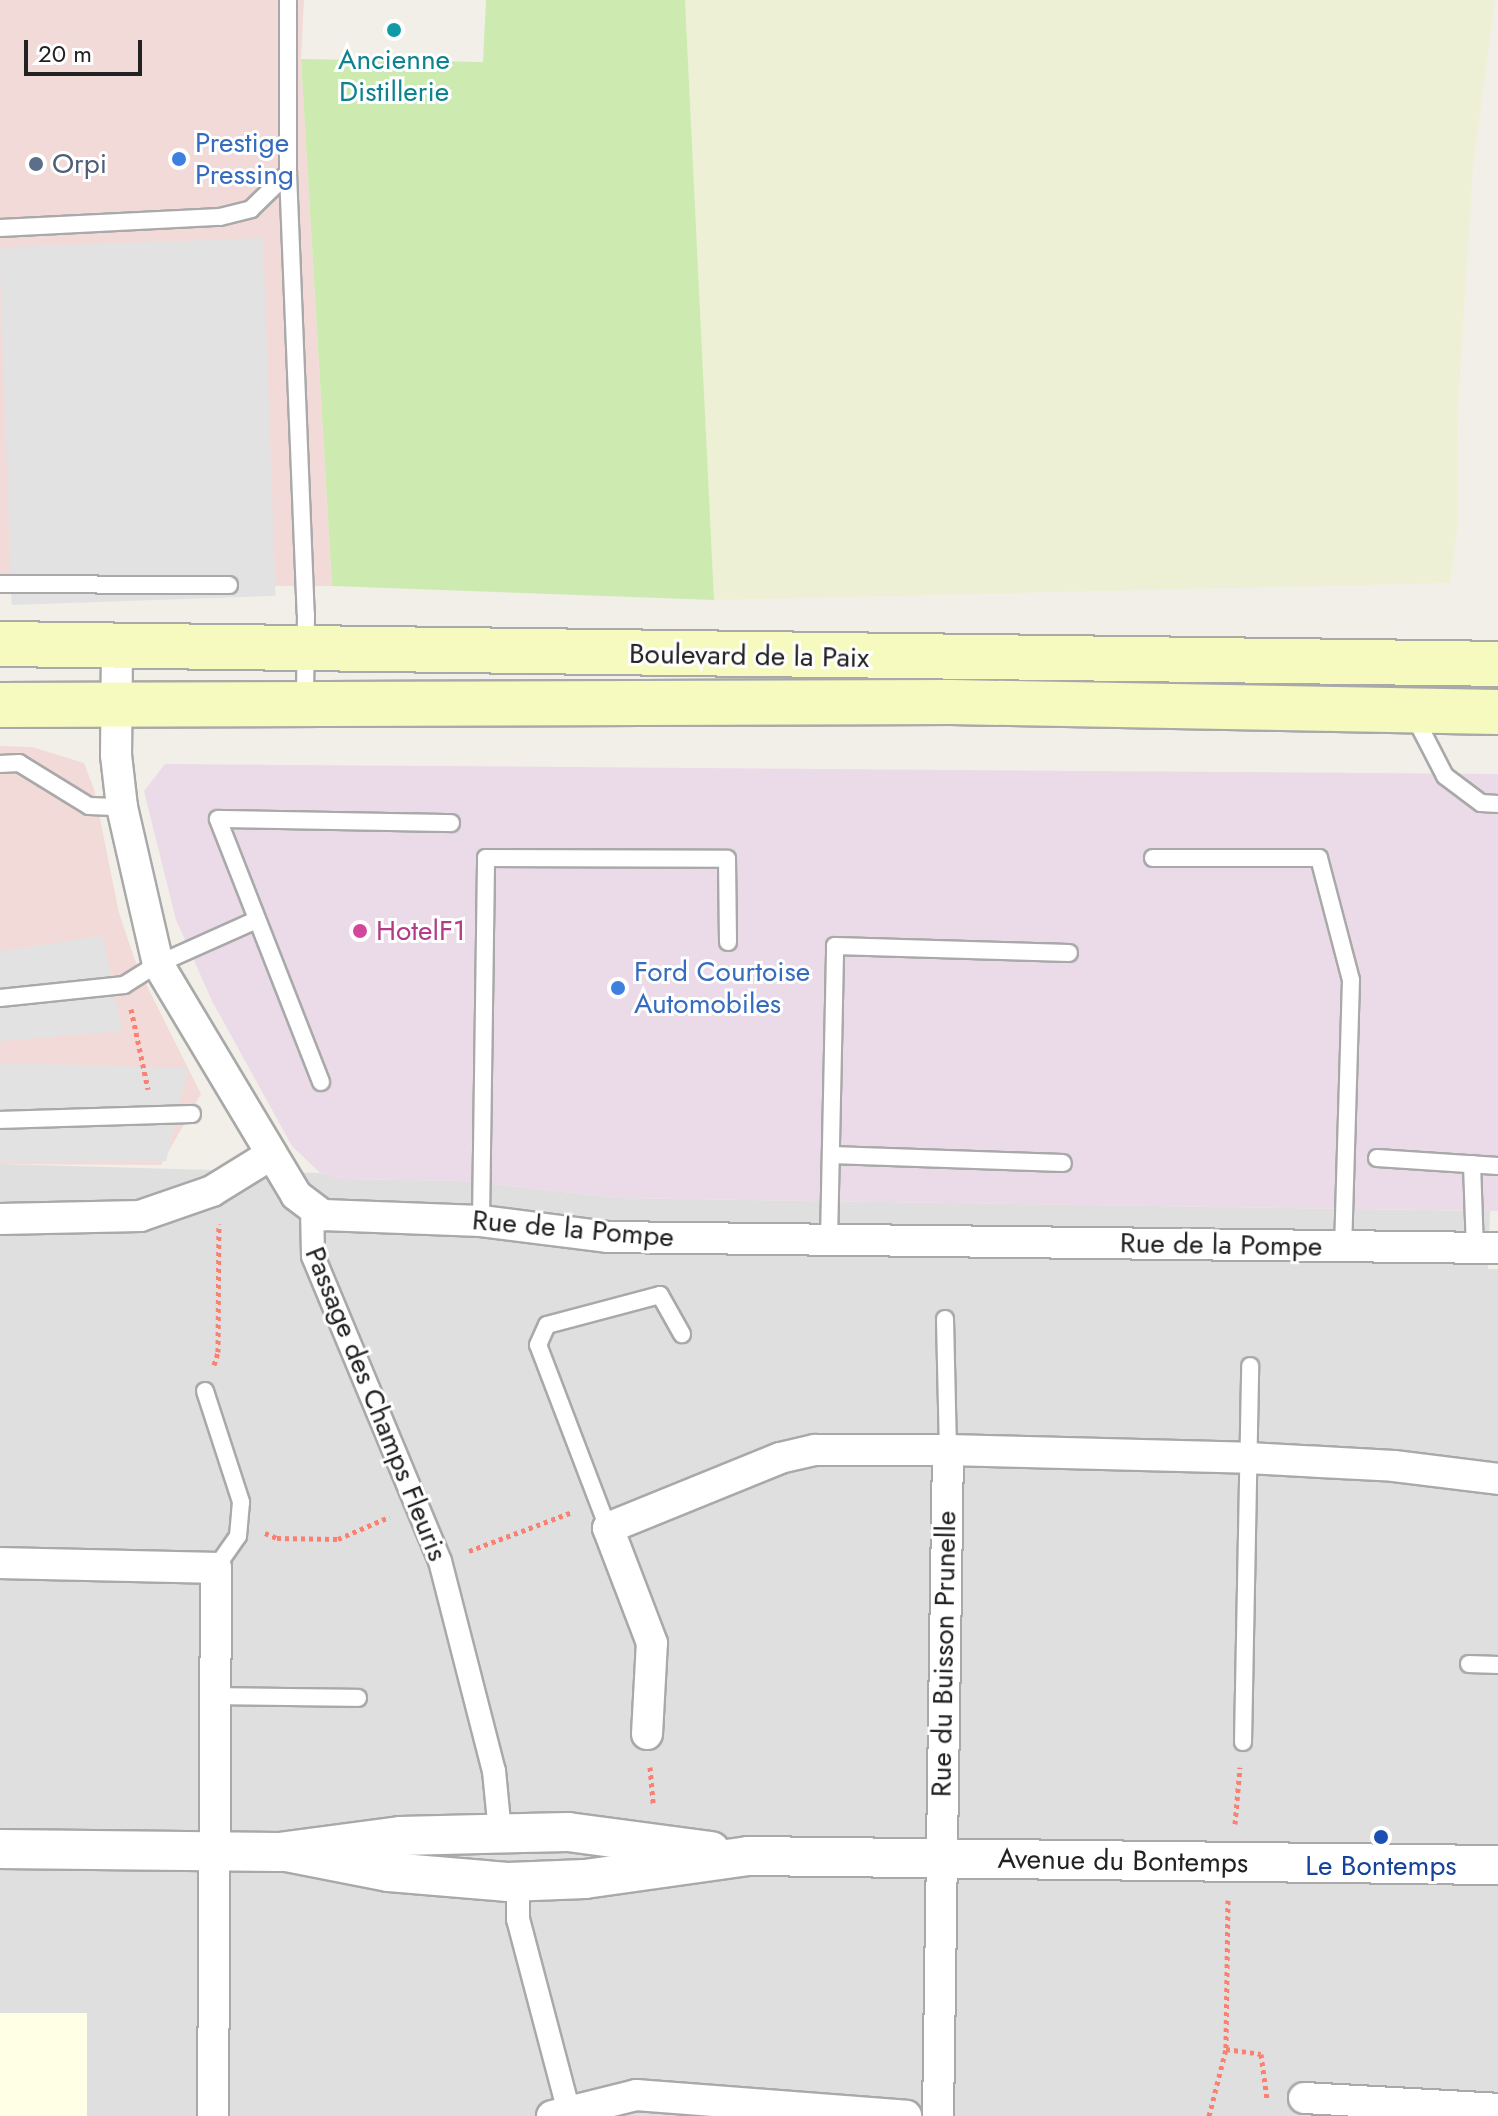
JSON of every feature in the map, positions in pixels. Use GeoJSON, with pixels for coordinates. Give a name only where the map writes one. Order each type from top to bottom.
{"type":"FeatureCollection","features":[{"type":"Feature","properties":{"kind":"main road","name":"Boulevard de la Paix"},"geometry":{"type":"LineString","coordinates":[[0,644],[1498,664]]}},
{"type":"Feature","properties":{"kind":"main road","name":"Boulevard de la Paix"},"geometry":{"type":"LineString","coordinates":[[0,705],[305,708],[877,702],[1498,712]]}},
{"type":"Feature","properties":{"kind":"street"},"geometry":{"type":"LineString","coordinates":[[117,645],[115,706],[122,807],[158,964],[296,1195],[312,1208]]}},
{"type":"Feature","properties":{"kind":"street"},"geometry":{"type":"LineString","coordinates":[[0,1219],[140,1216],[212,1191],[272,1154]]}},
{"type":"Feature","properties":{"kind":"street","name":"Rue de la Pompe"},"geometry":{"type":"LineString","coordinates":[[312,1208],[341,1217],[481,1221],[607,1237],[1487,1248]]}},
{"type":"Feature","properties":{"kind":"street","name":"Passage des Champs Fleuris"},"geometry":{"type":"LineString","coordinates":[[312,1208],[313,1256],[420,1504],[440,1561],[494,1771],[500,1832]]}},
{"type":"Feature","properties":{"kind":"street"},"geometry":{"type":"LineString","coordinates":[[647,1734],[652,1643],[604,1515],[780,1458],[815,1450],[948,1450],[1248,1458],[1394,1466],[1498,1479]]}},
{"type":"Feature","properties":{"kind":"street","name":"Rue du Buisson Prunelle"},"geometry":{"type":"LineString","coordinates":[[938,2116],[939,1859],[948,1450]]}},
{"type":"Feature","properties":{"kind":"street"},"geometry":{"type":"LineString","coordinates":[[0,1563],[216,1568],[213,2116]]}},
{"type":"Feature","properties":{"kind":"street","name":"Avenue du Bontemps"},"geometry":{"type":"LineString","coordinates":[[0,1849],[287,1852],[400,1836],[500,1832],[656,1839],[748,1856]]}},
{"type":"Feature","properties":{"kind":"street","name":"Avenue du Bontemps"},"geometry":{"type":"LineString","coordinates":[[287,1852],[389,1872],[518,1882],[585,1879],[748,1856],[1498,1865]]}},
{"type":"Feature","properties":{"kind":"street"},"geometry":{"type":"LineString","coordinates":[[518,1882],[518,1919],[564,2114],[636,2095],[744,2100],[906,2116]]}},
{"type":"Feature","properties":{"kind":"street"},"geometry":{"type":"LineString","coordinates":[[1304,2098],[1498,2109]]}},
{"type":"Feature","properties":{"kind":"lane"},"geometry":{"type":"LineString","coordinates":[[288,0],[288,173],[305,708]]}},
{"type":"Feature","properties":{"kind":"lane"},"geometry":{"type":"LineString","coordinates":[[0,228],[220,217],[251,209],[288,173]]}},
{"type":"Feature","properties":{"kind":"lane"},"geometry":{"type":"LineString","coordinates":[[0,584],[229,585]]}},
{"type":"Feature","properties":{"kind":"lane"},"geometry":{"type":"LineString","coordinates":[[1410,710],[1445,776],[1481,803],[1498,804]]}},
{"type":"Feature","properties":{"kind":"lane"},"geometry":{"type":"LineString","coordinates":[[0,764],[19,763],[89,806],[122,807]]}},
{"type":"Feature","properties":{"kind":"lane"},"geometry":{"type":"LineString","coordinates":[[321,1082],[254,921],[218,819],[451,823]]}},
{"type":"Feature","properties":{"kind":"lane"},"geometry":{"type":"LineString","coordinates":[[481,1221],[486,858],[727,859],[728,942]]}},
{"type":"Feature","properties":{"kind":"lane"},"geometry":{"type":"LineString","coordinates":[[1153,858],[1319,858],[1351,980],[1343,1247]]}},
{"type":"Feature","properties":{"kind":"lane"},"geometry":{"type":"LineString","coordinates":[[0,998],[124,985],[158,964],[254,921]]}},
{"type":"Feature","properties":{"kind":"lane"},"geometry":{"type":"LineString","coordinates":[[829,1240],[835,946],[1069,953]]}},
{"type":"Feature","properties":{"kind":"lane"},"geometry":{"type":"LineString","coordinates":[[0,1120],[192,1114]]}},
{"type":"Feature","properties":{"kind":"lane"},"geometry":{"type":"LineString","coordinates":[[831,1155],[1063,1163]]}},
{"type":"Feature","properties":{"kind":"lane"},"geometry":{"type":"LineString","coordinates":[[1377,1158],[1498,1166]]}},
{"type":"Feature","properties":{"kind":"lane"},"geometry":{"type":"LineString","coordinates":[[1472,1164],[1487,1248]]}},
{"type":"Feature","properties":{"kind":"lane"},"geometry":{"type":"LineString","coordinates":[[604,1515],[538,1345],[547,1325],[660,1295],[682,1334]]}},
{"type":"Feature","properties":{"kind":"lane","name":"Rue du Buisson Prunelle"},"geometry":{"type":"LineString","coordinates":[[945,1319],[948,1450]]}},
{"type":"Feature","properties":{"kind":"lane"},"geometry":{"type":"LineString","coordinates":[[1243,1742],[1250,1366]]}},
{"type":"Feature","properties":{"kind":"lane"},"geometry":{"type":"LineString","coordinates":[[205,1391],[237,1483],[241,1524],[216,1568]]}},
{"type":"Feature","properties":{"kind":"lane"},"geometry":{"type":"LineString","coordinates":[[1469,1664],[1498,1665]]}},
{"type":"Feature","properties":{"kind":"lane"},"geometry":{"type":"LineString","coordinates":[[217,1696],[358,1698]]}},
{"type":"Feature","properties":{"kind":"path"},"geometry":{"type":"LineString","coordinates":[[124,985],[143,1047],[151,1115]]}},
{"type":"Feature","properties":{"kind":"path"},"geometry":{"type":"LineString","coordinates":[[205,1391],[218,1352],[220,1221]]}},
{"type":"Feature","properties":{"kind":"path"},"geometry":{"type":"LineString","coordinates":[[241,1524],[277,1538],[338,1539],[420,1504]]}},
{"type":"Feature","properties":{"kind":"path"},"geometry":{"type":"LineString","coordinates":[[440,1561],[604,1515]]}},
{"type":"Feature","properties":{"kind":"path"},"geometry":{"type":"LineString","coordinates":[[647,1734],[656,1839]]}},
{"type":"Feature","properties":{"kind":"path"},"geometry":{"type":"LineString","coordinates":[[1235,1824],[1243,1742]]}},
{"type":"Feature","properties":{"kind":"path"},"geometry":{"type":"LineString","coordinates":[[1209,2116],[1226,2049],[1228,1900]]}},
{"type":"Feature","properties":{"kind":"path"},"geometry":{"type":"LineString","coordinates":[[1226,2049],[1261,2054],[1270,2116]]}},
{"type":"Feature","properties":{"kind":"shaded area"},"geometry":{"type":"Polygon","coordinates":[[[0,0],[304,0],[301,59],[332,586],[0,585],[0,0]]]}},
{"type":"Feature","properties":{"kind":"shaded area"},"geometry":{"type":"Polygon","coordinates":[[[685,0],[1495,0],[1473,167],[1457,422],[1458,522],[1450,583],[714,600],[685,0]]]}},
{"type":"Feature","properties":{"kind":"shaded area"},"geometry":{"type":"Polygon","coordinates":[[[263,238],[275,596],[12,605],[0,247],[263,238]]]}},
{"type":"Feature","properties":{"kind":"shaded area"},"geometry":{"type":"Polygon","coordinates":[[[0,746],[32,747],[84,763],[94,789],[119,913],[137,966],[201,1094],[161,1165],[0,1164],[0,746]]]}},
{"type":"Feature","properties":{"kind":"shaded area"},"geometry":{"type":"Polygon","coordinates":[[[165,764],[1498,774],[1498,1211],[618,1198],[465,1181],[343,1179],[320,1173],[292,1146],[212,1001],[176,920],[144,791],[165,764]]]}},
{"type":"Feature","properties":{"kind":"shaded area"},"geometry":{"type":"Polygon","coordinates":[[[103,936],[122,1031],[0,1041],[0,951],[103,936]]]}},
{"type":"Feature","properties":{"kind":"shaded area"},"geometry":{"type":"Polygon","coordinates":[[[0,1063],[188,1068],[166,1161],[0,1162],[0,1063]]]}},
{"type":"Feature","properties":{"kind":"shaded area"},"geometry":{"type":"Polygon","coordinates":[[[0,1164],[320,1173],[343,1179],[465,1181],[618,1198],[1490,1211],[1488,1269],[1498,1269],[1498,2116],[0,2116],[0,1164]]]}},
{"type":"Feature","properties":{"kind":"shaded area"},"geometry":{"type":"Polygon","coordinates":[[[0,2013],[87,2013],[87,2116],[0,2116],[0,2013]]]}},
{"type":"Feature","properties":{"kind":"green space"},"geometry":{"type":"Polygon","coordinates":[[[486,0],[685,0],[714,600],[332,586],[301,59],[483,62],[486,0]]]}},
{"type":"Feature","properties":{"kind":"place","name":"Ancienne Distillerie"},"geometry":{"type":"Point","coordinates":[394,30]}},
{"type":"Feature","properties":{"kind":"place","name":"Prestige Pressing"},"geometry":{"type":"Point","coordinates":[179,159]}},
{"type":"Feature","properties":{"kind":"place","name":"Orpi"},"geometry":{"type":"Point","coordinates":[36,164]}},
{"type":"Feature","properties":{"kind":"place","name":"HotelF1"},"geometry":{"type":"Point","coordinates":[360,931]}},
{"type":"Feature","properties":{"kind":"place","name":"Ford Courtoise Automobiles"},"geometry":{"type":"Point","coordinates":[618,988]}},
{"type":"Feature","properties":{"kind":"place","name":"Le Bontemps"},"geometry":{"type":"Point","coordinates":[1381,1837]}}]}
